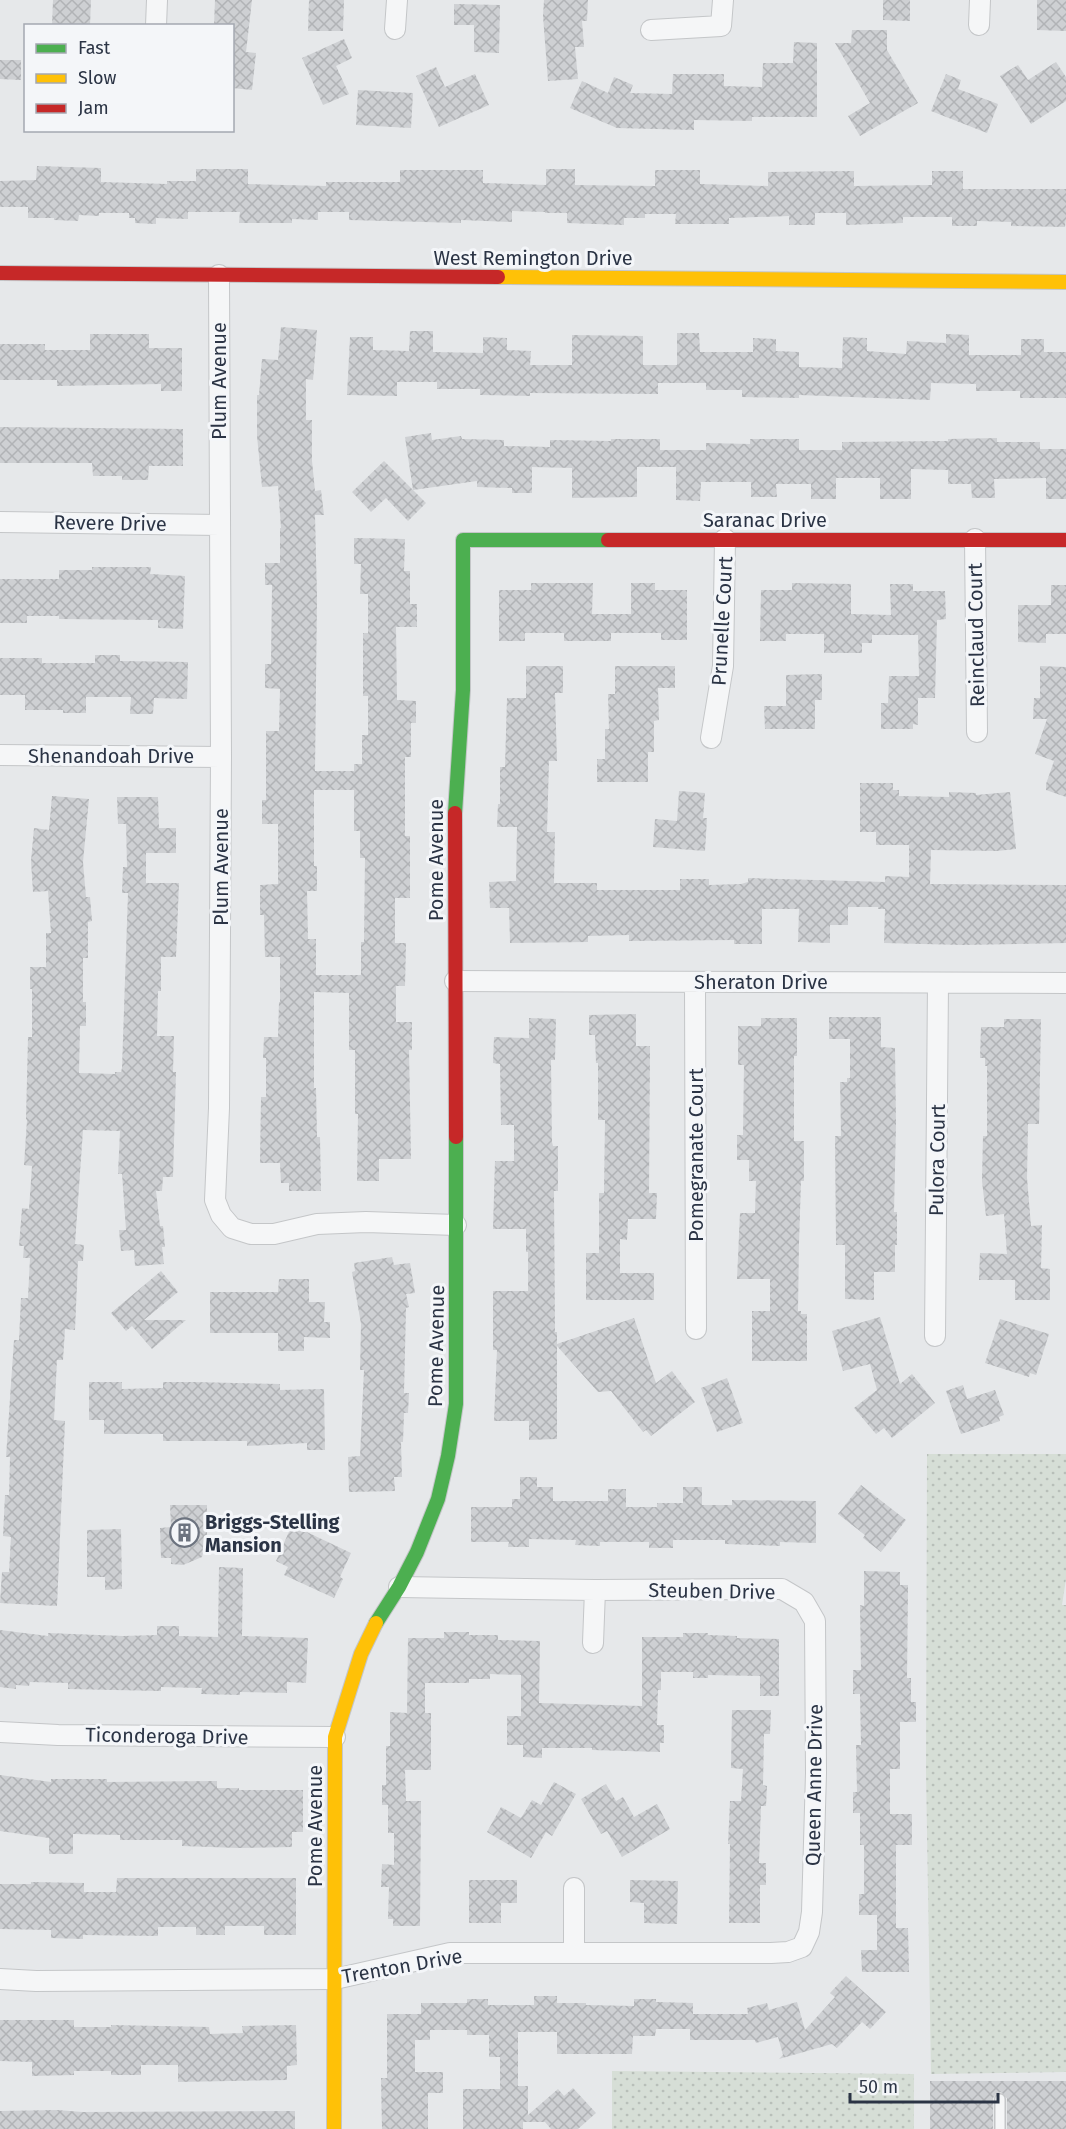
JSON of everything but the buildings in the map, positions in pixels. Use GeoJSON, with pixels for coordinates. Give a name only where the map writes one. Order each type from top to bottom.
{"type":"FeatureCollection","features":[{"type":"Feature","properties":{"kind":"street"},"geometry":{"type":"LineString","coordinates":[[156,24],[157,0]]}},
{"type":"Feature","properties":{"kind":"street"},"geometry":{"type":"LineString","coordinates":[[395,29],[397,0]]}},
{"type":"Feature","properties":{"kind":"street"},"geometry":{"type":"LineString","coordinates":[[651,30],[721,26],[723,0]]}},
{"type":"Feature","properties":{"kind":"street"},"geometry":{"type":"LineString","coordinates":[[979,25],[980,0]]}},
{"type":"Feature","properties":{"kind":"street","name":"West Remington Drive"},"geometry":{"type":"LineString","coordinates":[[0,273],[1066,282]]}},
{"type":"Feature","properties":{"kind":"street","name":"Plum Avenue"},"geometry":{"type":"LineString","coordinates":[[219,275],[221,757],[219,1108],[215,1200],[221,1215],[232,1228],[251,1234],[274,1234],[317,1224],[366,1222],[456,1225]]}},
{"type":"Feature","properties":{"kind":"street","name":"Revere Drive"},"geometry":{"type":"LineString","coordinates":[[0,522],[220,525]]}},
{"type":"Feature","properties":{"kind":"street","name":"Prunelle Court"},"geometry":{"type":"LineString","coordinates":[[711,738],[723,666],[725,539]]}},
{"type":"Feature","properties":{"kind":"street","name":"Reinclaud Court"},"geometry":{"type":"LineString","coordinates":[[975,539],[977,732]]}},
{"type":"Feature","properties":{"kind":"street","name":"Saranac Drive"},"geometry":{"type":"LineString","coordinates":[[463,540],[1066,540]]}},
{"type":"Feature","properties":{"kind":"street","name":"Pome Avenue"},"geometry":{"type":"LineString","coordinates":[[334,2129],[335,1737],[362,1654],[377,1620],[399,1587],[417,1552],[438,1499],[456,1404],[455,810],[463,690],[463,540]]}},
{"type":"Feature","properties":{"kind":"street","name":"Shenandoah Drive"},"geometry":{"type":"LineString","coordinates":[[0,755],[221,757]]}},
{"type":"Feature","properties":{"kind":"street","name":"Sheraton Drive"},"geometry":{"type":"LineString","coordinates":[[455,981],[1066,983]]}},
{"type":"Feature","properties":{"kind":"street","name":"Pomegranate Court"},"geometry":{"type":"LineString","coordinates":[[696,982],[696,1329]]}},
{"type":"Feature","properties":{"kind":"street","name":"Pulora Court"},"geometry":{"type":"LineString","coordinates":[[935,1336],[938,983]]}},
{"type":"Feature","properties":{"kind":"street","name":"Steuben Drive"},"geometry":{"type":"LineString","coordinates":[[399,1587],[595,1590],[782,1589],[804,1602],[815,1621]]}},
{"type":"Feature","properties":{"kind":"street"},"geometry":{"type":"LineString","coordinates":[[592,1643],[595,1590]]}},
{"type":"Feature","properties":{"kind":"street","name":"Queen Anne Drive"},"geometry":{"type":"LineString","coordinates":[[802,1947],[809,1932],[812,1912],[816,1773],[815,1621]]}},
{"type":"Feature","properties":{"kind":"street","name":"Ticonderoga Drive"},"geometry":{"type":"LineString","coordinates":[[0,1732],[58,1735],[335,1737]]}},
{"type":"Feature","properties":{"kind":"street"},"geometry":{"type":"LineString","coordinates":[[574,1887],[574,1953]]}},
{"type":"Feature","properties":{"kind":"street","name":"Trenton Drive"},"geometry":{"type":"LineString","coordinates":[[0,1978],[36,1981],[335,1979],[450,1953],[771,1953],[788,1952],[802,1947]]}},
{"type":"Feature","properties":{"kind":"lane"},"geometry":{"type":"LineString","coordinates":[[1000,2099],[1000,2129]]}},
{"type":"Feature","properties":{"kind":"shaded area"},"geometry":{"type":"Polygon","coordinates":[[[927,1454],[1066,1454],[1066,1579],[1062,1605],[1066,1605],[1066,2072],[931,2074],[926,1772],[927,1454]]]}},
{"type":"Feature","properties":{"kind":"shaded area"},"geometry":{"type":"Polygon","coordinates":[[[612,2071],[914,2074],[914,2129],[612,2129],[612,2071]]]}},
{"type":"Feature","properties":{"kind":"traffic: fast"},"geometry":{"type":"LineString","coordinates":[[455,813],[463,690],[463,540],[608,540]]}},
{"type":"Feature","properties":{"kind":"traffic: fast"},"geometry":{"type":"LineString","coordinates":[[376,1623],[399,1587],[417,1552],[438,1499],[448,1456],[456,1404],[456,1137]]}},
{"type":"Feature","properties":{"kind":"traffic: slow"},"geometry":{"type":"LineString","coordinates":[[498,277],[1066,282]]}},
{"type":"Feature","properties":{"kind":"traffic: slow"},"geometry":{"type":"LineString","coordinates":[[334,2129],[335,1737],[361,1654],[376,1623]]}},
{"type":"Feature","properties":{"kind":"traffic: jam"},"geometry":{"type":"LineString","coordinates":[[0,273],[498,277]]}},
{"type":"Feature","properties":{"kind":"traffic: jam"},"geometry":{"type":"LineString","coordinates":[[608,540],[1066,540]]}},
{"type":"Feature","properties":{"kind":"traffic: jam"},"geometry":{"type":"LineString","coordinates":[[455,813],[456,1137]]}},
{"type":"Feature","properties":{"kind":"place","name":"Briggs-Stelling Mansion"},"geometry":{"type":"Point","coordinates":[184,1533]}}]}
